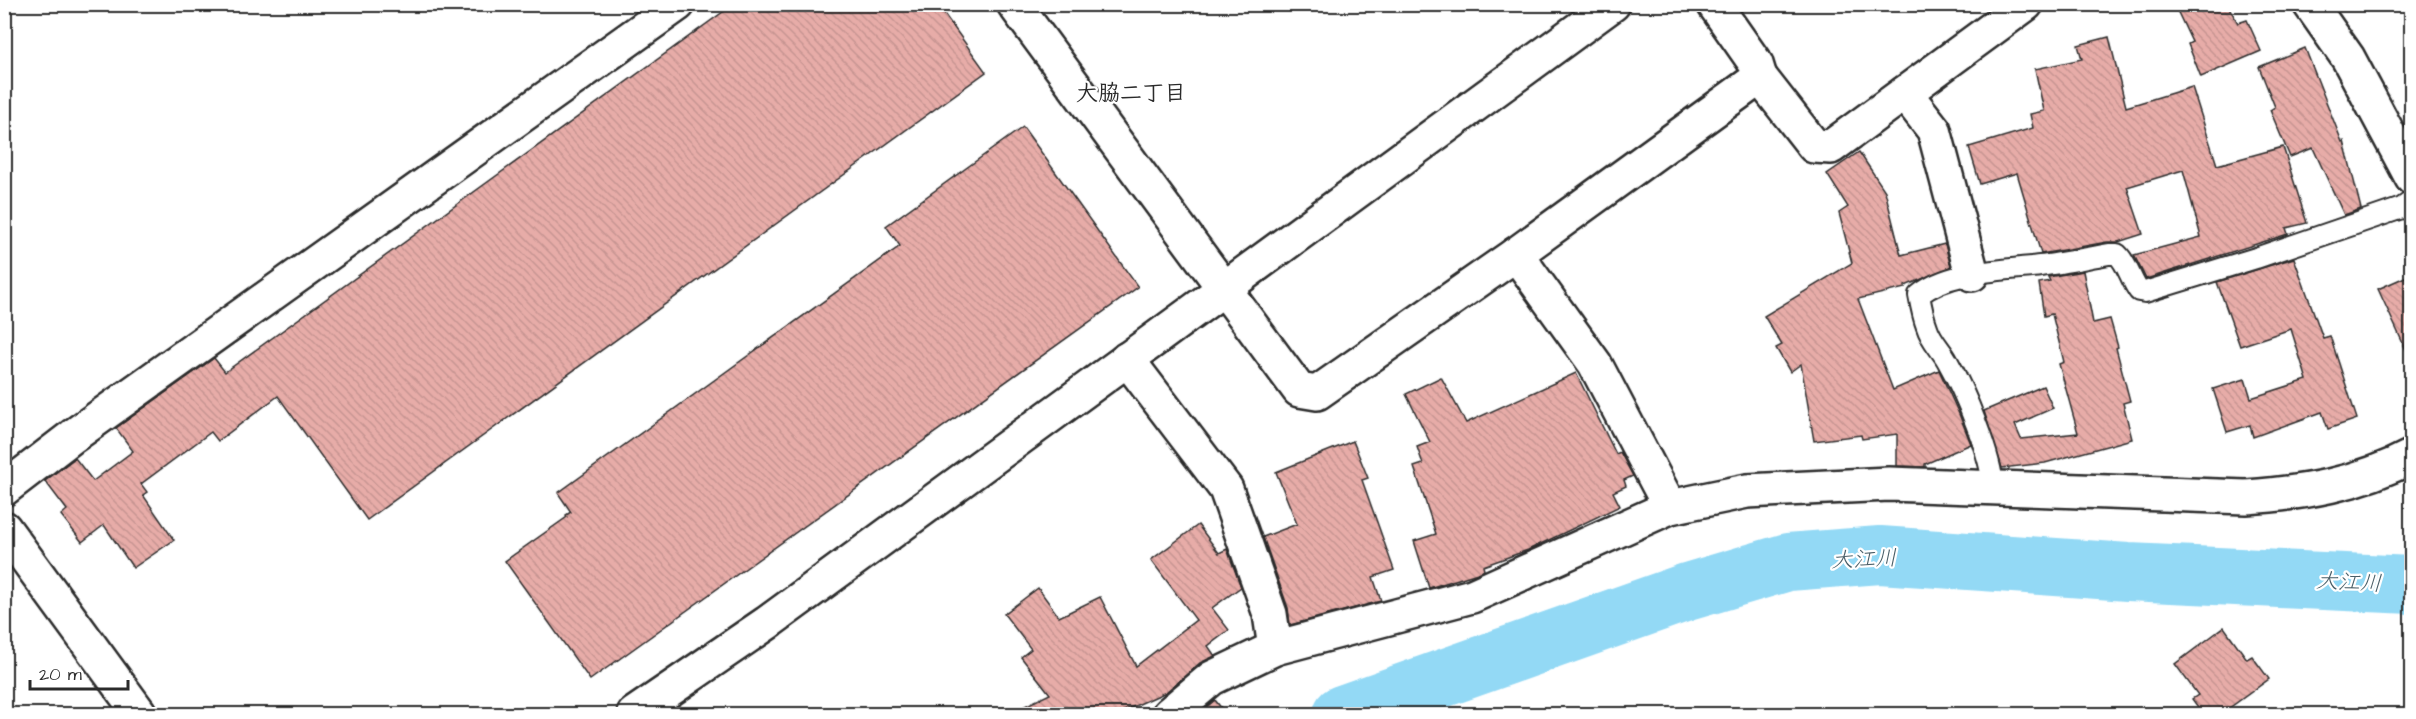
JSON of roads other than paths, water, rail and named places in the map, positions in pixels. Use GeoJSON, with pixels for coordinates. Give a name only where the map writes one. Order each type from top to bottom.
{"type":"FeatureCollection","features":[{"type":"Feature","properties":{"kind":"street"},"geometry":{"type":"LineString","coordinates":[[4,489],[73,436],[678,4]]}},
{"type":"Feature","properties":{"kind":"street"},"geometry":{"type":"LineString","coordinates":[[1014,4],[1299,390],[1317,393],[1516,254],[1760,77]]}},
{"type":"Feature","properties":{"kind":"street"},"geometry":{"type":"LineString","coordinates":[[634,714],[767,623],[1614,4]]}},
{"type":"Feature","properties":{"kind":"street"},"geometry":{"type":"LineString","coordinates":[[1714,4],[1756,64],[1760,77],[1814,146],[1831,147],[2026,4]]}},
{"type":"Feature","properties":{"kind":"street"},"geometry":{"type":"LineString","coordinates":[[2310,4],[2348,58],[2412,178]]}},
{"type":"Feature","properties":{"kind":"street"},"geometry":{"type":"LineString","coordinates":[[1905,93],[1934,130],[1972,274]]}},
{"type":"Feature","properties":{"kind":"street"},"geometry":{"type":"LineString","coordinates":[[1516,254],[1595,364],[1670,507]]}},
{"type":"Feature","properties":{"kind":"street"},"geometry":{"type":"LineString","coordinates":[[1127,359],[1226,489],[1270,614],[1275,648]]}},
{"type":"Feature","properties":{"kind":"street"},"geometry":{"type":"LineString","coordinates":[[1169,714],[1212,678],[1275,648],[1472,596],[1670,507],[1747,491],[1889,484],[2246,497],[2287,494],[2332,486],[2384,470],[2412,456]]}},
{"type":"Feature","properties":{"kind":"street"},"geometry":{"type":"LineString","coordinates":[[4,528],[140,714]]}},
{"type":"Feature","properties":{"kind":"lane"},"geometry":{"type":"LineString","coordinates":[[1993,488],[1993,477],[1982,439],[1948,361],[1934,343],[1926,327],[1919,295],[1927,288],[1972,274],[2117,254],[2123,260],[2139,291],[2145,292],[2256,258],[2402,208],[2412,201]]}},
{"type":"Feature","properties":{"kind":"waterway","name":"大江川"},"geometry":{"type":"LineString","coordinates":[[1342,714],[1687,592],[1788,562],[1880,555],[2128,572],[2412,585]]}},
{"type":"Feature","properties":{"kind":"district","name":"大脇二丁目"},"geometry":{"type":"Point","coordinates":[1131,92]}}]}
